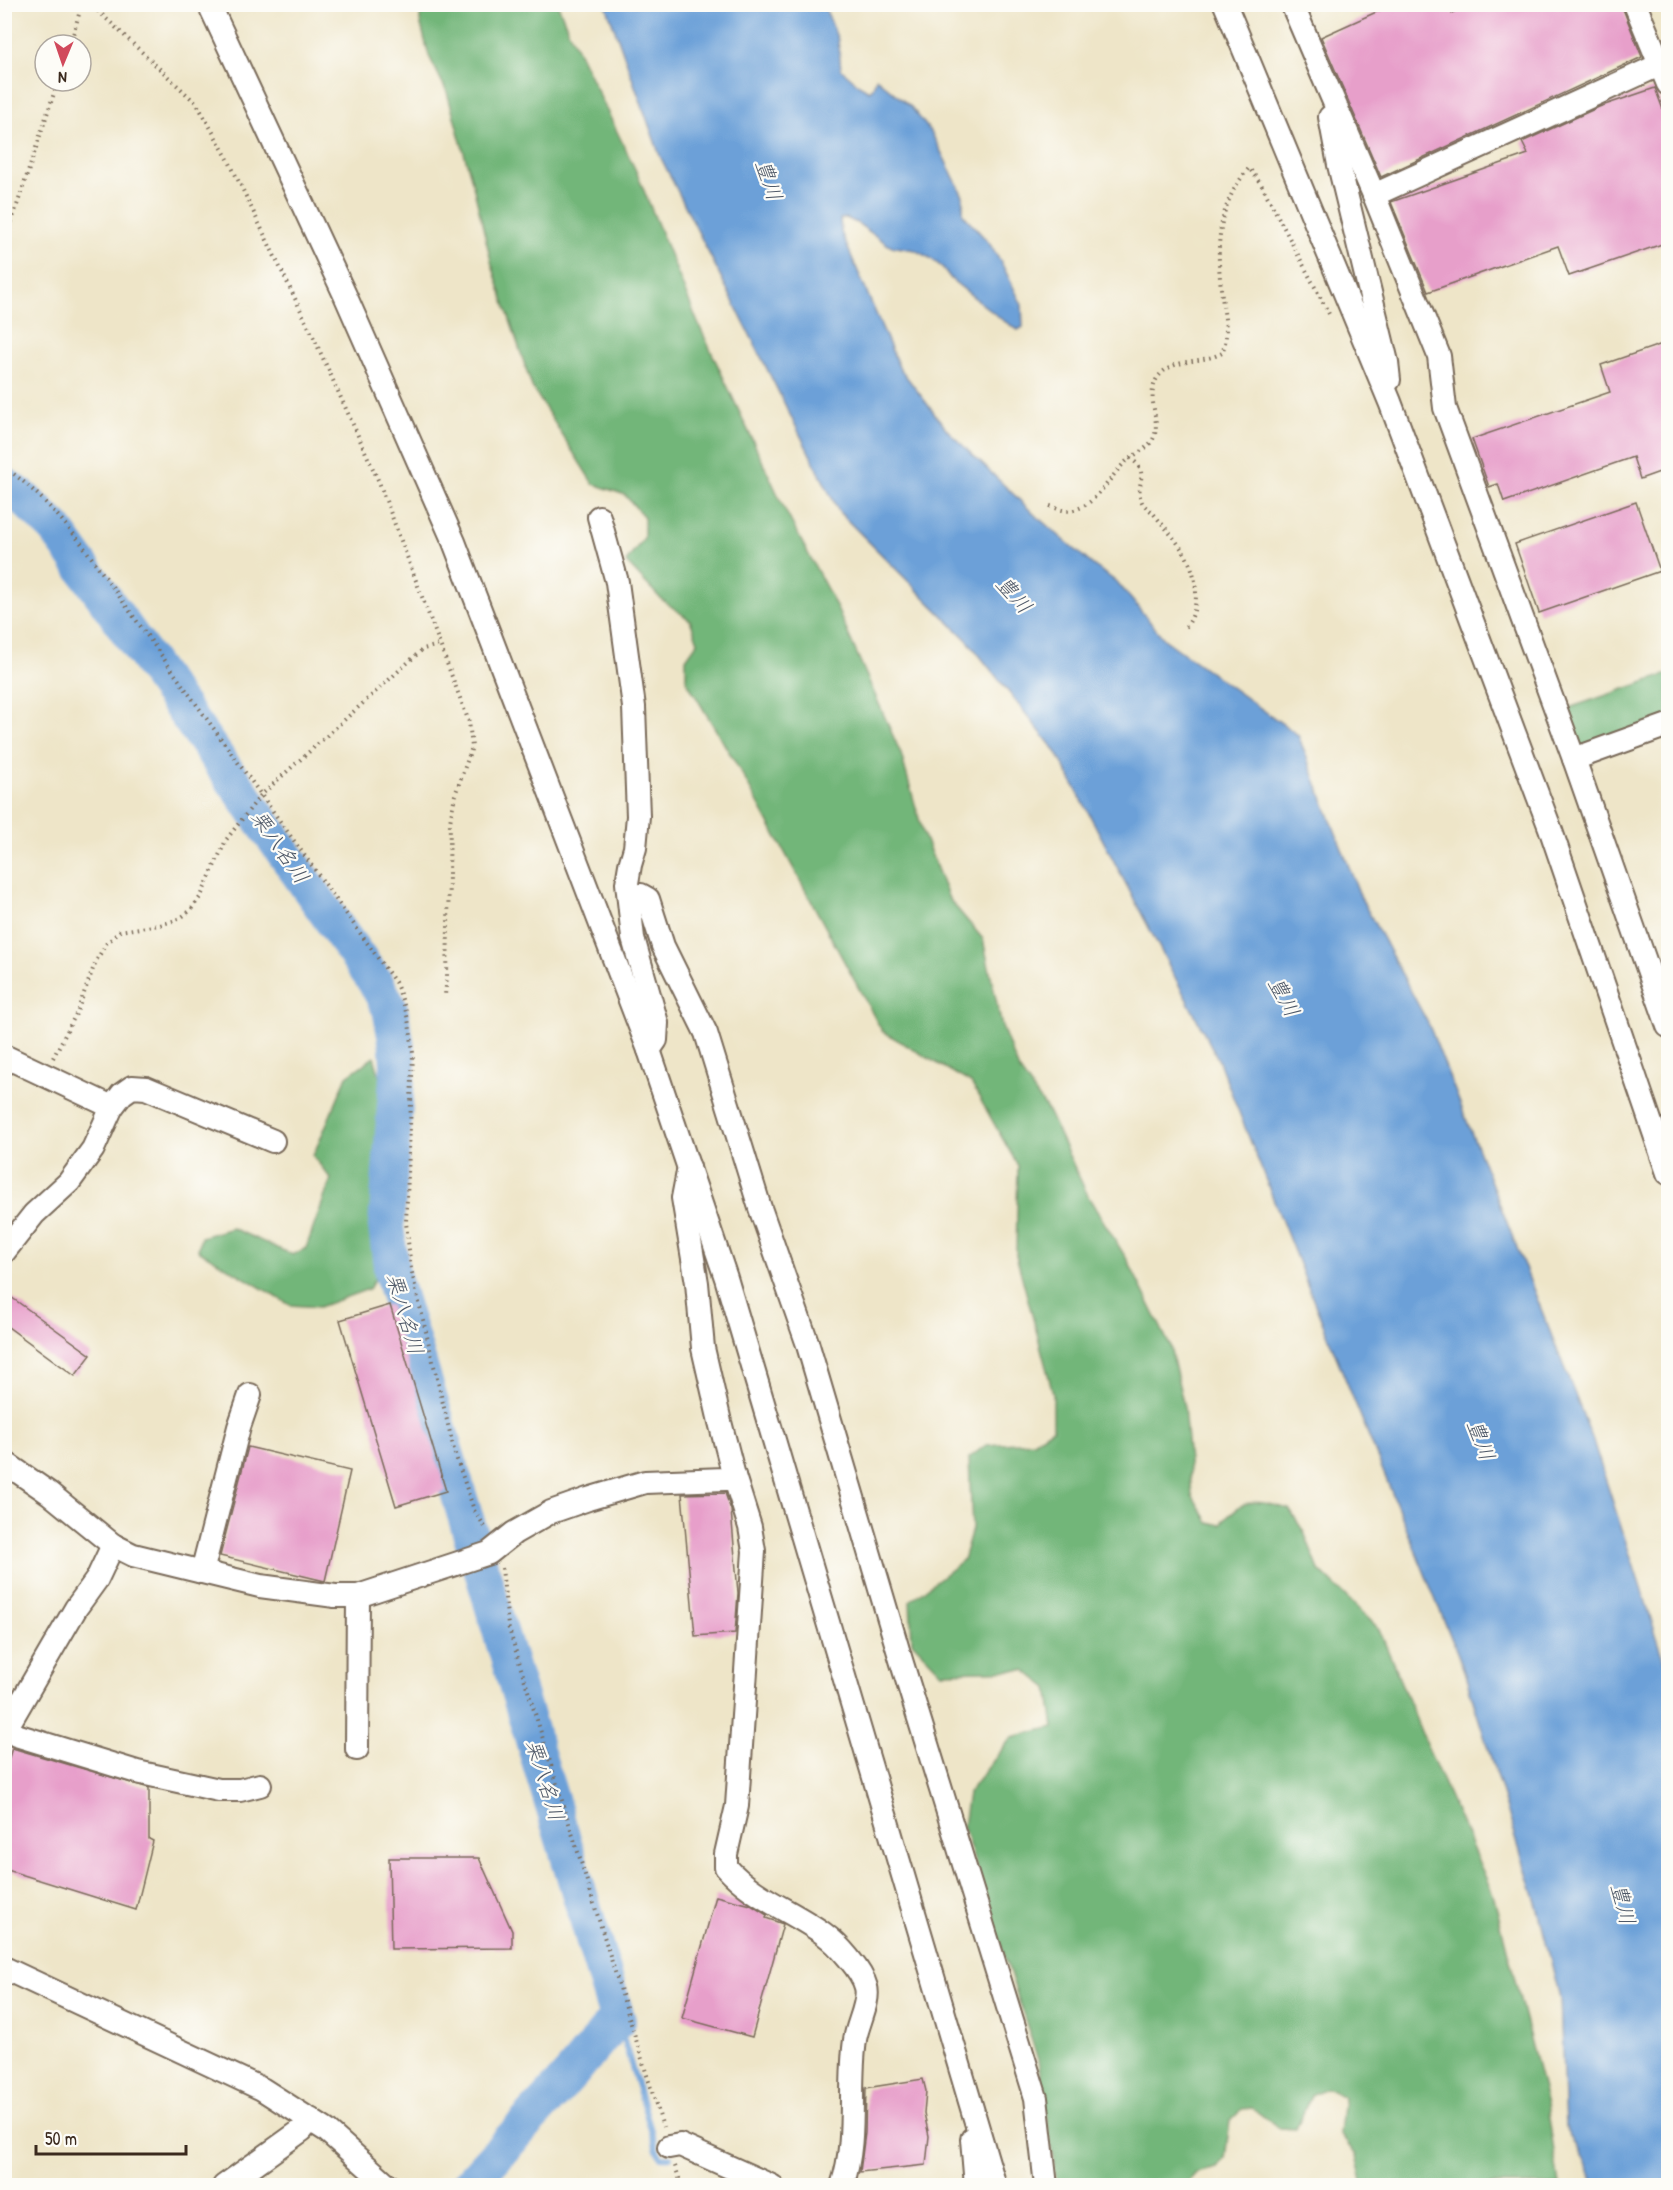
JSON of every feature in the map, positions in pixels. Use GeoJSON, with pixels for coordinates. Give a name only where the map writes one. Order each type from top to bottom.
{"type":"FeatureCollection","features":[{"type":"Feature","properties":{"kind":"street"},"geometry":{"type":"LineString","coordinates":[[209,4],[345,296],[454,542],[649,1050],[726,1278],[980,2128],[995,2186]]}},
{"type":"Feature","properties":{"kind":"street"},"geometry":{"type":"LineString","coordinates":[[1225,4],[1390,402],[1550,828],[1668,1173]]}},
{"type":"Feature","properties":{"kind":"street"},"geometry":{"type":"LineString","coordinates":[[1292,4],[1374,195],[1439,356],[1445,408],[1574,759],[1668,1026]]}},
{"type":"Feature","properties":{"kind":"street"},"geometry":{"type":"LineString","coordinates":[[1374,195],[1666,69],[1635,4]]}},
{"type":"Feature","properties":{"kind":"street"},"geometry":{"type":"LineString","coordinates":[[1323,80],[1339,165],[1387,362],[1390,402]]}},
{"type":"Feature","properties":{"kind":"street"},"geometry":{"type":"LineString","coordinates":[[599,517],[617,582],[634,707],[638,816],[635,848],[627,883],[633,938],[657,1023],[656,1040],[649,1050]]}},
{"type":"Feature","properties":{"kind":"street"},"geometry":{"type":"LineString","coordinates":[[1574,759],[1668,726]]}},
{"type":"Feature","properties":{"kind":"street"},"geometry":{"type":"LineString","coordinates":[[630,902],[633,896],[641,895],[648,899],[663,946],[706,1033],[760,1208],[807,1342],[908,1682],[1036,2098],[1046,2186]]}},
{"type":"Feature","properties":{"kind":"street"},"geometry":{"type":"LineString","coordinates":[[4,1056],[112,1107]]}},
{"type":"Feature","properties":{"kind":"street"},"geometry":{"type":"LineString","coordinates":[[4,1252],[34,1214],[69,1182],[93,1149],[112,1107],[122,1094],[132,1087],[146,1088],[273,1141]]}},
{"type":"Feature","properties":{"kind":"street"},"geometry":{"type":"LineString","coordinates":[[690,1166],[683,1198],[697,1283],[703,1348],[734,1476],[750,1527],[754,1551],[737,1806],[726,1854],[726,1867],[739,1881],[825,1934],[841,1949],[863,1979],[867,1989],[866,2004],[859,2019],[855,2042],[851,2131],[847,2172],[842,2186]]}},
{"type":"Feature","properties":{"kind":"street"},"geometry":{"type":"LineString","coordinates":[[202,1572],[239,1427],[250,1395]]}},
{"type":"Feature","properties":{"kind":"street"},"geometry":{"type":"LineString","coordinates":[[4,1462],[49,1493],[113,1545],[134,1555],[260,1586],[335,1596],[358,1596],[491,1551],[514,1533],[551,1512],[588,1499],[645,1482],[725,1479],[734,1476]]}},
{"type":"Feature","properties":{"kind":"street"},"geometry":{"type":"LineString","coordinates":[[113,1545],[97,1579],[76,1608],[6,1731],[137,1772],[219,1790],[240,1790],[260,1785]]}},
{"type":"Feature","properties":{"kind":"street"},"geometry":{"type":"LineString","coordinates":[[357,1749],[358,1596]]}},
{"type":"Feature","properties":{"kind":"street"},"geometry":{"type":"LineString","coordinates":[[4,1968],[262,2089],[326,2130],[389,2186]]}},
{"type":"Feature","properties":{"kind":"street"},"geometry":{"type":"LineString","coordinates":[[224,2186],[302,2130],[310,2119]]}},
{"type":"Feature","properties":{"kind":"street"},"geometry":{"type":"LineString","coordinates":[[976,2186],[971,2140],[980,2128]]}},
{"type":"Feature","properties":{"kind":"street"},"geometry":{"type":"LineString","coordinates":[[669,2147],[680,2145],[772,2186]]}},
{"type":"Feature","properties":{"kind":"path"},"geometry":{"type":"LineString","coordinates":[[74,33],[82,4]]}},
{"type":"Feature","properties":{"kind":"path"},"geometry":{"type":"LineString","coordinates":[[88,4],[95,8],[196,104],[228,159],[313,336],[379,482],[468,722],[472,747],[455,795],[450,822],[445,995]]}},
{"type":"Feature","properties":{"kind":"path"},"geometry":{"type":"LineString","coordinates":[[4,246],[54,93]]}},
{"type":"Feature","properties":{"kind":"path"},"geometry":{"type":"LineString","coordinates":[[1050,506],[1066,511],[1077,509],[1099,493],[1130,458],[1149,446],[1155,436],[1156,422],[1152,407],[1156,380],[1172,366],[1184,362],[1206,360],[1222,353],[1226,343],[1227,326],[1220,267],[1220,224],[1235,184],[1249,168],[1261,184],[1330,317]]}},
{"type":"Feature","properties":{"kind":"path"},"geometry":{"type":"LineString","coordinates":[[1130,458],[1139,464],[1142,471],[1140,487],[1143,504],[1178,544],[1192,566],[1196,582],[1196,600],[1191,621],[1185,628]]}},
{"type":"Feature","properties":{"kind":"path"},"geometry":{"type":"LineString","coordinates":[[4,467],[22,479],[81,543],[395,982],[405,1006],[411,1031],[413,1054],[406,1222],[411,1269],[455,1455],[474,1510],[489,1534],[491,1551],[504,1573],[508,1626],[679,2178],[679,2186]]}},
{"type":"Feature","properties":{"kind":"path"},"geometry":{"type":"LineString","coordinates":[[44,1075],[77,1012],[96,961],[106,944],[120,931],[160,925],[179,919],[190,911],[201,896],[226,840],[256,801],[423,649],[439,645]]}},
{"type":"Feature","properties":{"kind":"green space"},"geometry":{"type":"Polygon","coordinates":[[[421,5],[558,5],[636,171],[698,323],[785,510],[835,604],[901,754],[923,833],[949,899],[983,939],[1002,1027],[1019,1070],[1048,1111],[1089,1198],[1128,1261],[1170,1346],[1184,1407],[1192,1495],[1208,1522],[1221,1525],[1237,1508],[1252,1502],[1289,1509],[1304,1532],[1319,1570],[1379,1629],[1429,1751],[1493,1894],[1547,2105],[1559,2185],[1363,2185],[1356,2155],[1340,2134],[1344,2097],[1326,2088],[1311,2095],[1296,2129],[1279,2128],[1252,2108],[1242,2109],[1230,2121],[1225,2158],[1217,2168],[1196,2173],[1185,2185],[1057,2185],[1038,2060],[963,1826],[968,1793],[1012,1737],[1054,1727],[1048,1688],[1025,1670],[941,1672],[912,1642],[910,1601],[963,1560],[972,1529],[969,1458],[986,1445],[1033,1442],[1053,1429],[1053,1393],[1016,1255],[1018,1166],[971,1083],[882,1031],[741,772],[686,680],[686,659],[698,642],[690,620],[661,599],[626,562],[644,538],[644,517],[625,495],[593,484],[532,387],[492,265],[447,92],[429,56],[420,21],[421,5]]]}},
{"type":"Feature","properties":{"kind":"green space"},"geometry":{"type":"Polygon","coordinates":[[[1668,674],[1668,718],[1578,749],[1563,710],[1668,674]]]}},
{"type":"Feature","properties":{"kind":"green space"},"geometry":{"type":"Polygon","coordinates":[[[374,1057],[383,1087],[373,1233],[379,1272],[369,1289],[319,1307],[290,1305],[198,1250],[201,1237],[232,1228],[293,1255],[306,1248],[331,1179],[313,1156],[347,1076],[374,1057]]]}},
{"type":"Feature","properties":{"kind":"water","name":"豊川"},"geometry":{"type":"Polygon","coordinates":[[[606,5],[824,5],[838,40],[841,69],[869,91],[873,88],[876,78],[911,107],[931,132],[963,196],[963,214],[989,243],[1022,305],[1023,327],[1018,330],[951,279],[943,268],[930,258],[915,250],[890,246],[857,223],[846,218],[840,219],[841,232],[899,367],[948,431],[1035,515],[1093,565],[1118,583],[1164,639],[1298,735],[1361,898],[1429,1025],[1592,1438],[1668,1671],[1668,2185],[1596,2185],[1565,2127],[1560,1998],[1538,1909],[1461,1662],[1218,1059],[1057,753],[968,641],[839,512],[660,156],[606,5]]]}},
{"type":"Feature","properties":{"kind":"building"},"geometry":{"type":"Polygon","coordinates":[[[1394,4],[1449,4],[1452,13],[1470,4],[1621,4],[1642,57],[1381,177],[1321,37],[1394,4]]]}},
{"type":"Feature","properties":{"kind":"building"},"geometry":{"type":"Polygon","coordinates":[[[1655,88],[1668,123],[1668,242],[1569,276],[1558,246],[1428,292],[1391,202],[1528,154],[1522,142],[1599,107],[1655,88]]]}},
{"type":"Feature","properties":{"kind":"building"},"geometry":{"type":"Polygon","coordinates":[[[1668,342],[1668,469],[1640,479],[1633,457],[1504,502],[1498,484],[1489,487],[1472,439],[1610,392],[1601,365],[1668,342]]]}},
{"type":"Feature","properties":{"kind":"building"},"geometry":{"type":"Polygon","coordinates":[[[1636,502],[1660,571],[1539,613],[1515,544],[1636,502]]]}},
{"type":"Feature","properties":{"kind":"building"},"geometry":{"type":"Polygon","coordinates":[[[4,1292],[91,1355],[75,1376],[4,1324],[4,1292]]]}},
{"type":"Feature","properties":{"kind":"building"},"geometry":{"type":"Polygon","coordinates":[[[390,1305],[446,1491],[396,1506],[340,1320],[390,1305]]]}},
{"type":"Feature","properties":{"kind":"building"},"geometry":{"type":"Polygon","coordinates":[[[248,1447],[350,1471],[325,1581],[220,1556],[248,1447]]]}},
{"type":"Feature","properties":{"kind":"building"},"geometry":{"type":"Polygon","coordinates":[[[725,1493],[731,1510],[738,1593],[735,1633],[695,1636],[682,1494],[725,1493]]]}},
{"type":"Feature","properties":{"kind":"building"},"geometry":{"type":"Polygon","coordinates":[[[12,1748],[149,1788],[149,1839],[153,1841],[136,1910],[4,1869],[4,1773],[12,1748]]]}},
{"type":"Feature","properties":{"kind":"building"},"geometry":{"type":"Polygon","coordinates":[[[389,1858],[479,1858],[512,1931],[512,1948],[391,1949],[389,1858]]]}},
{"type":"Feature","properties":{"kind":"building"},"geometry":{"type":"Polygon","coordinates":[[[716,1896],[751,1905],[767,1915],[766,1918],[783,1924],[752,2037],[682,2018],[716,1896]]]}},
{"type":"Feature","properties":{"kind":"building"},"geometry":{"type":"Polygon","coordinates":[[[923,2079],[926,2091],[924,2113],[929,2136],[926,2165],[860,2172],[865,2133],[866,2088],[923,2079]]]}},
{"type":"Feature","properties":{"kind":"waterway","name":"栗八名川"},"geometry":{"type":"LineString","coordinates":[[4,485],[22,497],[55,528],[376,983],[390,1009],[398,1066],[386,1226],[392,1274],[618,2021],[609,2028],[572,2073],[468,2186]]}},
{"type":"Feature","properties":{"kind":"waterway"},"geometry":{"type":"LineString","coordinates":[[618,2021],[657,2150],[661,2157],[670,2157]]}}]}
